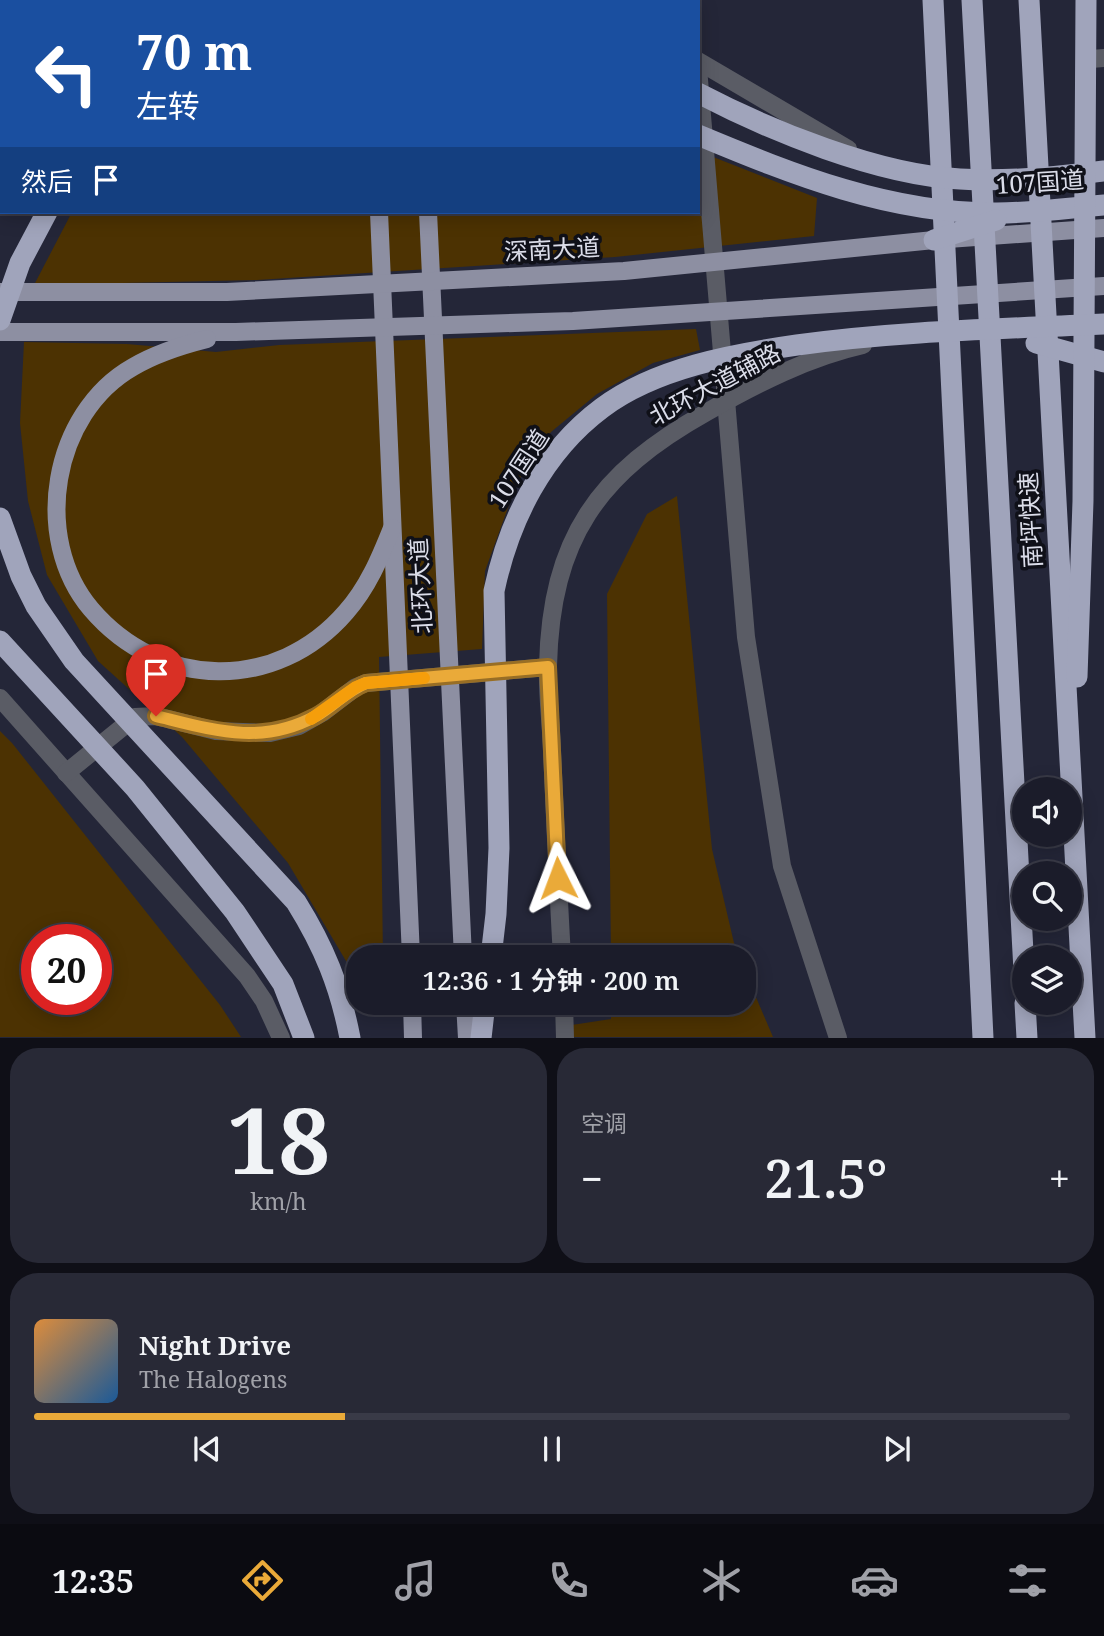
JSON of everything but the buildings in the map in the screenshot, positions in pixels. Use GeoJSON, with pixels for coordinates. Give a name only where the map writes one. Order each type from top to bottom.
{"type":"FeatureCollection","features":[{"type":"Feature","properties":{"kind":"highway"},"geometry":{"type":"LineString","coordinates":[[933,0],[983,1038]]}},
{"type":"Feature","properties":{"kind":"highway"},"geometry":{"type":"LineString","coordinates":[[936,44],[949,0]]}},
{"type":"Feature","properties":{"kind":"highway","name":"南坪快速"},"geometry":{"type":"LineString","coordinates":[[972,0],[1023,945]]}},
{"type":"Feature","properties":{"kind":"highway","name":"南坪快速"},"geometry":{"type":"LineString","coordinates":[[1029,0],[1071,777]]}},
{"type":"Feature","properties":{"kind":"highway"},"geometry":{"type":"LineString","coordinates":[[1071,777],[1079,648],[1083,501],[1086,0]]}},
{"type":"Feature","properties":{"kind":"highway"},"geometry":{"type":"LineString","coordinates":[[700,94],[776,130],[876,164],[927,176],[961,179],[1100,171]]}},
{"type":"Feature","properties":{"kind":"highway","name":"107国道"},"geometry":{"type":"LineString","coordinates":[[700,136],[804,178],[882,201],[974,213],[1104,205]]}},
{"type":"Feature","properties":{"kind":"highway"},"geometry":{"type":"LineString","coordinates":[[934,240],[1018,212]]}},
{"type":"Feature","properties":{"kind":"highway"},"geometry":{"type":"LineString","coordinates":[[0,320],[20,263],[46,214]]}},
{"type":"Feature","properties":{"kind":"highway","name":"107国道"},"geometry":{"type":"LineString","coordinates":[[492,945],[500,811],[494,591],[510,533],[544,468],[573,434],[604,407],[643,385],[679,370],[758,350],[922,332],[1104,324]]}},
{"type":"Feature","properties":{"kind":"highway"},"geometry":{"type":"LineString","coordinates":[[972,330],[1021,339],[1104,362]]}},
{"type":"Feature","properties":{"kind":"highway"},"geometry":{"type":"LineString","coordinates":[[0,519],[31,596],[68,653],[296,902],[316,934],[331,967],[342,998],[350,1038]]}},
{"type":"Feature","properties":{"kind":"highway"},"geometry":{"type":"LineString","coordinates":[[0,641],[135,788],[235,912],[283,984],[304,1038]]}},
{"type":"Feature","properties":{"kind":"highway","name":"南坪快速"},"geometry":{"type":"LineString","coordinates":[[1075,847],[1085,1038]]}},
{"type":"Feature","properties":{"kind":"highway"},"geometry":{"type":"LineString","coordinates":[[481,1038],[484,1015]]}},
{"type":"Feature","properties":{"kind":"highway"},"geometry":{"type":"LineString","coordinates":[[1026,1015],[1027,1038]]}},
{"type":"Feature","properties":{"kind":"main road","name":"北环大道"},"geometry":{"type":"LineString","coordinates":[[379,214],[411,945]]}},
{"type":"Feature","properties":{"kind":"main road","name":"北环大道"},"geometry":{"type":"LineString","coordinates":[[428,214],[462,945]]}},
{"type":"Feature","properties":{"kind":"main road","name":"深南大道"},"geometry":{"type":"LineString","coordinates":[[0,292],[227,292],[624,271],[934,240],[1104,228]]}},
{"type":"Feature","properties":{"kind":"main road"},"geometry":{"type":"LineString","coordinates":[[0,332],[236,332],[573,321],[1104,286]]}},
{"type":"Feature","properties":{"kind":"main road"},"geometry":{"type":"LineString","coordinates":[[236,332],[183,345],[132,367],[108,386],[88,408],[72,436],[61,466],[56,497],[57,529],[68,570],[89,607],[115,634],[144,654],[185,669],[228,672],[273,663],[310,644],[346,612],[373,574],[392,528]]}},
{"type":"Feature","properties":{"kind":"main road"},"geometry":{"type":"LineString","coordinates":[[412,1015],[413,1038]]}},
{"type":"Feature","properties":{"kind":"main road"},"geometry":{"type":"LineString","coordinates":[[466,1015],[467,1038]]}},
{"type":"Feature","properties":{"kind":"street"},"geometry":{"type":"LineString","coordinates":[[1077,0],[1098,59],[1100,171]]}},
{"type":"Feature","properties":{"kind":"street"},"geometry":{"type":"LineString","coordinates":[[700,62],[876,164]]}},
{"type":"Feature","properties":{"kind":"street"},"geometry":{"type":"LineString","coordinates":[[700,92],[746,636],[782,866],[838,1038]]}},
{"type":"Feature","properties":{"kind":"street","name":"北环大道辅路"},"geometry":{"type":"LineString","coordinates":[[561,945],[548,667],[552,612],[563,562],[584,518],[612,481],[645,452],[679,428],[738,394],[840,350],[922,332]]}},
{"type":"Feature","properties":{"kind":"street"},"geometry":{"type":"LineString","coordinates":[[66,773],[135,717],[156,716],[238,734],[270,733],[299,726],[366,683],[548,667]]}},
{"type":"Feature","properties":{"kind":"street"},"geometry":{"type":"LineString","coordinates":[[0,698],[247,976],[264,1001],[281,1038]]}},
{"type":"Feature","properties":{"kind":"street"},"geometry":{"type":"LineString","coordinates":[[564,1015],[565,1038]]}},
{"type":"Feature","properties":{"kind":"shaded area"},"geometry":{"type":"Polygon","coordinates":[[[700,152],[817,198],[814,236],[615,257],[257,280],[34,285],[71,214],[700,214],[700,152]]]}},
{"type":"Feature","properties":{"kind":"shaded area"},"geometry":{"type":"Polygon","coordinates":[[[696,329],[700,350],[653,363],[597,394],[551,432],[517,483],[485,571],[482,649],[379,657],[383,945],[346,945],[346,961],[288,863],[182,737],[98,661],[47,575],[28,501],[20,423],[24,342],[127,344],[216,352],[279,345],[696,329]]]}},
{"type":"Feature","properties":{"kind":"shaded area"},"geometry":{"type":"Polygon","coordinates":[[[677,496],[712,849],[735,945],[611,945],[607,594],[647,514],[677,496]]]}},
{"type":"Feature","properties":{"kind":"shaded area"},"geometry":{"type":"Polygon","coordinates":[[[0,731],[220,1005],[241,1037],[0,1037],[0,731]]]}},
{"type":"Feature","properties":{"kind":"shaded area"},"geometry":{"type":"Polygon","coordinates":[[[756,997],[773,1037],[565,1037],[565,1026],[611,1019],[611,1015],[756,1015],[756,997]]]}},
{"type":"Feature","properties":{"kind":"slow traffic"},"geometry":{"type":"LineString","coordinates":[[311,719],[356,687],[366,683],[424,678]]}},
{"type":"Feature","properties":{"kind":"route"},"geometry":{"type":"LineString","coordinates":[[156,716],[216,731],[238,734],[270,733],[299,726],[366,683],[548,667],[558,878]]}}]}
